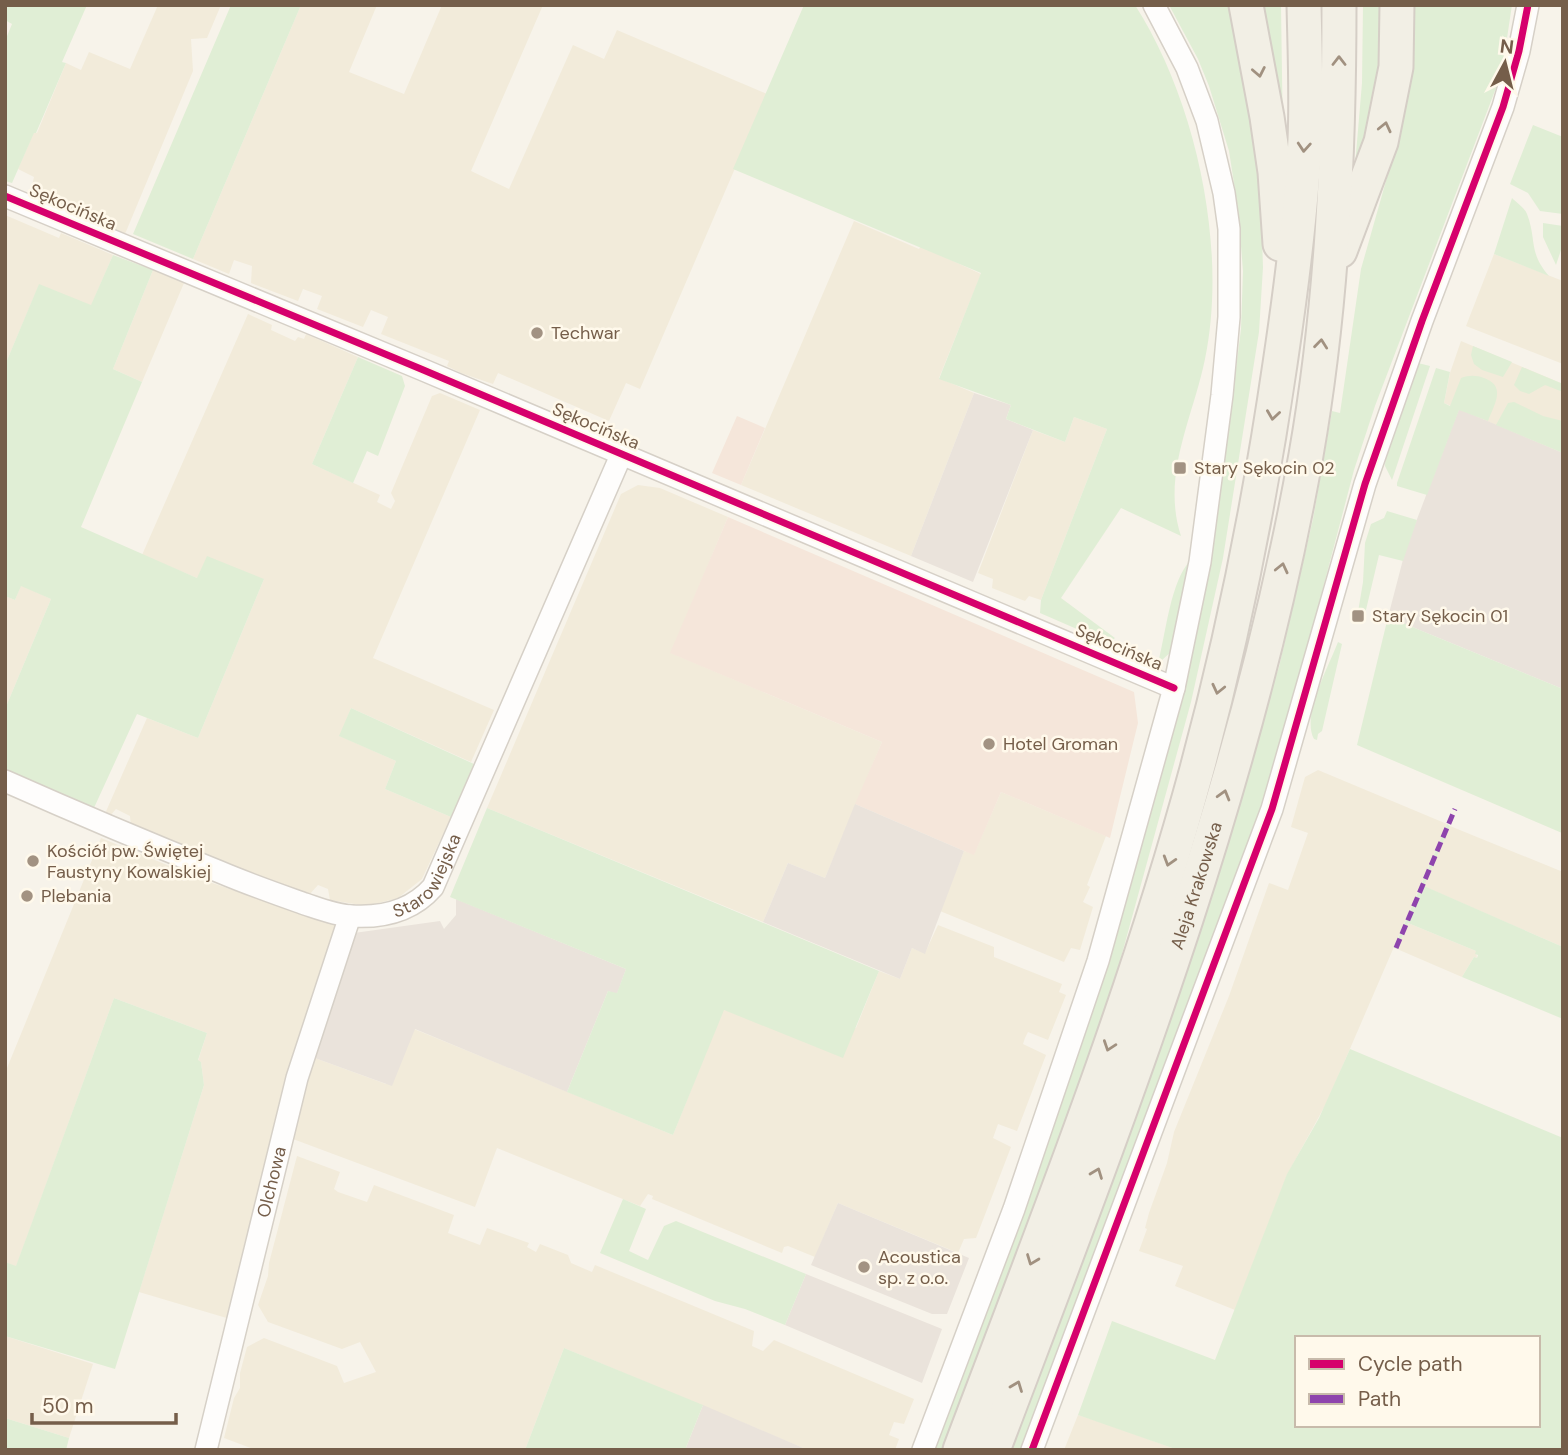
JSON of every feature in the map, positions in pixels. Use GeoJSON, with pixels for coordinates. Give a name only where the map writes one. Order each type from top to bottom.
{"type":"FeatureCollection","features":[{"type":"Feature","properties":{"kind":"main road"},"geometry":{"type":"LineString","coordinates":[[1246,5],[1275,172],[1282,279],[1283,347]]}},
{"type":"Feature","properties":{"kind":"main road"},"geometry":{"type":"LineString","coordinates":[[1283,347],[1300,209],[1305,138],[1304,5]]}},
{"type":"Feature","properties":{"kind":"main road"},"geometry":{"type":"LineString","coordinates":[[1325,300],[1339,136],[1339,5]]}},
{"type":"Feature","properties":{"kind":"main road"},"geometry":{"type":"LineString","coordinates":[[1325,300],[1345,237],[1381,142],[1396,67],[1397,5]]}},
{"type":"Feature","properties":{"kind":"main road","name":"Aleja Krakowska"},"geometry":{"type":"LineString","coordinates":[[993,1450],[1140,1055],[1202,871],[1237,751],[1270,623],[1303,468],[1318,377],[1325,300]]}},
{"type":"Feature","properties":{"kind":"main road","name":"Aleja Krakowska"},"geometry":{"type":"LineString","coordinates":[[960,1450],[1075,1144],[1131,981],[1196,772],[1251,544],[1283,347]]}},
{"type":"Feature","properties":{"kind":"street"},"geometry":{"type":"LineString","coordinates":[[923,1450],[1014,1209],[1098,961],[1174,688],[1197,575],[1213,471],[1228,317],[1230,257],[1224,193],[1207,121],[1187,68],[1154,5]]}},
{"type":"Feature","properties":{"kind":"street"},"geometry":{"type":"LineString","coordinates":[[1032,1450],[1272,809],[1365,484],[1422,321],[1503,107],[1520,51],[1528,5]]}},
{"type":"Feature","properties":{"kind":"street","name":"Sękocińska"},"geometry":{"type":"LineString","coordinates":[[5,196],[1174,688]]}},
{"type":"Feature","properties":{"kind":"street","name":"Starowiejska"},"geometry":{"type":"LineString","coordinates":[[5,781],[254,886],[323,910],[366,916],[403,910],[423,898],[433,887],[621,453]]}},
{"type":"Feature","properties":{"kind":"street","name":"Olchowa"},"geometry":{"type":"LineString","coordinates":[[206,1450],[297,1078],[351,916]]}},
{"type":"Feature","properties":{"kind":"shaded area"},"geometry":{"type":"Polygon","coordinates":[[[158,5],[221,5],[207,38],[191,39],[193,71],[125,234],[30,194],[34,177],[18,169],[34,132],[37,133],[66,63],[81,70],[89,52],[130,69],[158,5]]]}},
{"type":"Feature","properties":{"kind":"shaded area"},"geometry":{"type":"Polygon","coordinates":[[[301,5],[377,5],[349,72],[404,94],[442,5],[543,5],[471,171],[509,189],[573,45],[604,59],[617,30],[767,94],[640,389],[626,383],[609,421],[498,373],[493,384],[461,373],[447,366],[449,361],[381,334],[388,317],[371,310],[363,327],[317,309],[322,296],[303,289],[298,301],[251,283],[252,266],[234,260],[229,274],[193,259],[301,5]]]}},
{"type":"Feature","properties":{"kind":"shaded area"},"geometry":{"type":"Polygon","coordinates":[[[5,215],[59,238],[61,233],[113,255],[91,306],[39,285],[5,365],[5,215]]]}},
{"type":"Feature","properties":{"kind":"shaded area"},"geometry":{"type":"Polygon","coordinates":[[[854,221],[919,249],[921,246],[981,274],[939,378],[974,393],[911,556],[741,485],[854,221]]]}},
{"type":"Feature","properties":{"kind":"shaded area"},"geometry":{"type":"Polygon","coordinates":[[[1494,254],[1563,281],[1563,364],[1466,326],[1494,254]]]}},
{"type":"Feature","properties":{"kind":"shaded area"},"geometry":{"type":"Polygon","coordinates":[[[153,270],[184,283],[142,382],[113,369],[153,270]]]}},
{"type":"Feature","properties":{"kind":"shaded area"},"geometry":{"type":"Polygon","coordinates":[[[248,314],[272,325],[271,330],[295,341],[298,337],[304,339],[306,334],[358,357],[312,464],[380,495],[377,502],[391,509],[395,501],[391,493],[432,396],[440,393],[480,410],[373,658],[494,710],[471,762],[351,708],[340,736],[396,761],[385,789],[451,817],[422,879],[398,898],[367,906],[330,900],[328,889],[318,885],[309,895],[131,827],[130,816],[116,809],[109,817],[104,816],[147,718],[198,738],[264,579],[197,578],[142,555],[248,314]]]}},
{"type":"Feature","properties":{"kind":"shaded area"},"geometry":{"type":"Polygon","coordinates":[[[1461,341],[1563,384],[1563,453],[1444,403],[1450,373],[1461,341]]]}},
{"type":"Feature","properties":{"kind":"shaded area"},"geometry":{"type":"Polygon","coordinates":[[[974,393],[1011,405],[1006,419],[1033,430],[973,582],[911,556],[974,393]]]}},
{"type":"Feature","properties":{"kind":"shaded area"},"geometry":{"type":"Polygon","coordinates":[[[1459,409],[1563,453],[1563,689],[1388,617],[1406,548],[1459,409]]]}},
{"type":"Feature","properties":{"kind":"shaded area"},"geometry":{"type":"Polygon","coordinates":[[[737,416],[765,428],[741,485],[712,473],[737,416]]]}},
{"type":"Feature","properties":{"kind":"shaded area"},"geometry":{"type":"Polygon","coordinates":[[[1074,417],[1107,429],[1041,600],[1029,596],[1025,601],[992,588],[993,579],[978,573],[1033,430],[1065,442],[1074,417]]]}},
{"type":"Feature","properties":{"kind":"shaded area"},"geometry":{"type":"Polygon","coordinates":[[[638,485],[660,488],[728,517],[671,653],[882,742],[825,878],[788,863],[763,922],[487,808],[621,494],[638,485]]]}},
{"type":"Feature","properties":{"kind":"shaded area"},"geometry":{"type":"Polygon","coordinates":[[[728,517],[1134,692],[1138,723],[1110,838],[1001,792],[974,855],[964,851],[855,804],[882,742],[670,653],[728,517]]]}},
{"type":"Feature","properties":{"kind":"shaded area"},"geometry":{"type":"Polygon","coordinates":[[[21,585],[51,599],[5,709],[5,596],[15,600],[21,585]]]}},
{"type":"Feature","properties":{"kind":"shaded area"},"geometry":{"type":"Polygon","coordinates":[[[1318,770],[1447,824],[1327,1102],[1287,1175],[1235,1310],[1175,1286],[1183,1266],[1139,1251],[1174,1132],[1229,996],[1269,883],[1288,890],[1308,833],[1291,827],[1305,777],[1318,770]]]}},
{"type":"Feature","properties":{"kind":"shaded area"},"geometry":{"type":"Polygon","coordinates":[[[1001,792],[1106,836],[1083,902],[1093,907],[1080,950],[1071,948],[1064,962],[940,911],[964,851],[974,854],[1001,792]]]}},
{"type":"Feature","properties":{"kind":"shaded area"},"geometry":{"type":"Polygon","coordinates":[[[855,804],[964,851],[925,954],[912,948],[900,979],[763,922],[788,863],[825,878],[855,804]]]}},
{"type":"Feature","properties":{"kind":"shaded area"},"geometry":{"type":"Polygon","coordinates":[[[1450,826],[1563,872],[1563,947],[1423,886],[1450,826]]]}},
{"type":"Feature","properties":{"kind":"shaded area"},"geometry":{"type":"Polygon","coordinates":[[[101,838],[172,867],[171,875],[184,881],[189,875],[337,926],[303,1040],[295,1049],[299,1052],[273,1147],[268,1149],[265,1160],[269,1163],[262,1177],[264,1181],[252,1231],[247,1232],[242,1254],[245,1257],[230,1319],[139,1292],[204,1085],[201,1062],[198,1061],[207,1033],[114,998],[16,1267],[5,1262],[5,1073],[101,838]]]}},
{"type":"Feature","properties":{"kind":"shaded area"},"geometry":{"type":"Polygon","coordinates":[[[456,899],[626,969],[617,994],[608,991],[567,1092],[415,1029],[392,1086],[312,1057],[354,933],[440,921],[444,929],[456,915],[456,899]]]}},
{"type":"Feature","properties":{"kind":"shaded area"},"geometry":{"type":"Polygon","coordinates":[[[1408,923],[1476,951],[1477,958],[1474,957],[1462,977],[1397,949],[1408,923]]]}},
{"type":"Feature","properties":{"kind":"shaded area"},"geometry":{"type":"Polygon","coordinates":[[[938,925],[994,947],[994,957],[1062,984],[1059,992],[1066,995],[1048,1040],[1028,1032],[1025,1038],[1023,1044],[1046,1055],[1017,1131],[998,1124],[993,1138],[1011,1147],[976,1238],[964,1239],[958,1253],[838,1203],[815,1257],[788,1246],[784,1247],[782,1253],[652,1199],[653,1196],[648,1194],[640,1206],[497,1148],[475,1207],[293,1139],[312,1057],[386,1084],[414,1029],[673,1135],[723,1010],[856,1028],[879,971],[900,979],[912,948],[925,953],[938,925]]]}},
{"type":"Feature","properties":{"kind":"shaded area"},"geometry":{"type":"Polygon","coordinates":[[[297,1156],[340,1172],[334,1189],[338,1192],[367,1202],[374,1185],[454,1215],[448,1233],[480,1245],[487,1228],[529,1243],[527,1247],[536,1252],[540,1244],[568,1255],[571,1263],[592,1272],[595,1265],[754,1331],[752,1346],[763,1351],[774,1340],[914,1399],[904,1424],[894,1422],[889,1435],[899,1439],[895,1450],[808,1450],[564,1348],[525,1450],[256,1450],[224,1438],[234,1398],[240,1388],[240,1373],[247,1347],[264,1338],[337,1366],[344,1383],[376,1372],[360,1342],[342,1349],[268,1322],[258,1305],[268,1276],[297,1156]]]}},
{"type":"Feature","properties":{"kind":"shaded area"},"geometry":{"type":"Polygon","coordinates":[[[838,1203],[969,1258],[947,1314],[932,1314],[811,1265],[838,1203]]]}},
{"type":"Feature","properties":{"kind":"shaded area"},"geometry":{"type":"Polygon","coordinates":[[[806,1274],[942,1329],[922,1383],[785,1325],[806,1274]]]}},
{"type":"Feature","properties":{"kind":"shaded area"},"geometry":{"type":"Polygon","coordinates":[[[5,1336],[93,1364],[69,1438],[5,1418],[5,1336]]]}},
{"type":"Feature","properties":{"kind":"shaded area"},"geometry":{"type":"Polygon","coordinates":[[[703,1405],[808,1450],[685,1450],[703,1405]]]}},
{"type":"Feature","properties":{"kind":"shaded area"},"geometry":{"type":"Polygon","coordinates":[[[1078,1415],[1106,1424],[1178,1450],[1064,1450],[1078,1415]]]}},
{"type":"Feature","properties":{"kind":"green space"},"geometry":{"type":"Polygon","coordinates":[[[5,5],[87,5],[62,62],[66,63],[12,183],[5,181],[5,41],[12,24],[5,20],[5,5]]]}},
{"type":"Feature","properties":{"kind":"green space"},"geometry":{"type":"Polygon","coordinates":[[[231,5],[301,5],[193,259],[133,234],[231,5]]]}},
{"type":"Feature","properties":{"kind":"green space"},"geometry":{"type":"Polygon","coordinates":[[[804,5],[1135,5],[1156,43],[1175,85],[1202,176],[1209,223],[1211,316],[1205,359],[1177,469],[1176,513],[1181,536],[1121,508],[1061,598],[1115,638],[1109,643],[1040,613],[1041,600],[1107,429],[1074,417],[1065,442],[1006,419],[1011,405],[939,379],[981,273],[733,169],[804,5]]]}},
{"type":"Feature","properties":{"kind":"green space"},"geometry":{"type":"Polygon","coordinates":[[[1169,5],[1229,5],[1255,137],[1263,267],[1259,332],[1223,558],[1191,702],[1117,972],[1081,1081],[943,1450],[933,1450],[1138,855],[1189,668],[1200,605],[1234,385],[1241,329],[1243,271],[1238,209],[1229,151],[1198,59],[1169,5]]]}},
{"type":"Feature","properties":{"kind":"green space"},"geometry":{"type":"Polygon","coordinates":[[[1258,5],[1281,5],[1283,143],[1258,5]]]}},
{"type":"Feature","properties":{"kind":"green space"},"geometry":{"type":"Polygon","coordinates":[[[1363,5],[1386,5],[1381,84],[1354,177],[1362,83],[1363,5]]]}},
{"type":"Feature","properties":{"kind":"green space"},"geometry":{"type":"Polygon","coordinates":[[[1413,5],[1512,5],[1504,58],[1496,88],[1375,406],[1354,470],[1286,729],[1252,839],[1022,1450],[1004,1450],[1279,667],[1313,519],[1332,411],[1340,413],[1361,269],[1403,121],[1412,52],[1413,5]]]}},
{"type":"Feature","properties":{"kind":"green space"},"geometry":{"type":"Polygon","coordinates":[[[1533,125],[1563,137],[1563,214],[1540,211],[1528,193],[1510,184],[1533,125]]]}},
{"type":"Feature","properties":{"kind":"green space"},"geometry":{"type":"Polygon","coordinates":[[[1512,198],[1526,212],[1535,253],[1549,276],[1494,254],[1512,198]]]}},
{"type":"Feature","properties":{"kind":"green space"},"geometry":{"type":"Polygon","coordinates":[[[1543,223],[1563,226],[1563,244],[1556,265],[1543,237],[1543,223]]]}},
{"type":"Feature","properties":{"kind":"green space"},"geometry":{"type":"Polygon","coordinates":[[[113,255],[153,270],[113,369],[142,382],[81,527],[197,578],[207,556],[264,579],[198,738],[137,714],[93,810],[5,773],[5,709],[51,599],[21,586],[15,600],[5,596],[5,365],[39,284],[91,305],[113,255]]]}},
{"type":"Feature","properties":{"kind":"green space"},"geometry":{"type":"Polygon","coordinates":[[[1473,346],[1512,362],[1503,377],[1482,370],[1474,364],[1471,355],[1473,346]]]}},
{"type":"Feature","properties":{"kind":"green space"},"geometry":{"type":"Polygon","coordinates":[[[358,357],[402,376],[405,386],[378,456],[367,451],[353,483],[312,464],[358,357]]]}},
{"type":"Feature","properties":{"kind":"green space"},"geometry":{"type":"Polygon","coordinates":[[[1418,363],[1430,366],[1392,480],[1385,466],[1386,450],[1418,363]]]}},
{"type":"Feature","properties":{"kind":"green space"},"geometry":{"type":"Polygon","coordinates":[[[1522,367],[1563,384],[1563,392],[1545,385],[1529,394],[1520,391],[1514,385],[1522,367]]]}},
{"type":"Feature","properties":{"kind":"green space"},"geometry":{"type":"Polygon","coordinates":[[[1436,368],[1450,372],[1444,403],[1450,406],[1461,378],[1467,376],[1478,376],[1491,381],[1497,396],[1488,421],[1459,410],[1427,495],[1397,486],[1397,483],[1436,368]]]}},
{"type":"Feature","properties":{"kind":"green space"},"geometry":{"type":"Polygon","coordinates":[[[1514,402],[1543,416],[1563,421],[1563,453],[1496,425],[1508,403],[1514,402]]]}},
{"type":"Feature","properties":{"kind":"green space"},"geometry":{"type":"Polygon","coordinates":[[[1387,511],[1417,520],[1403,561],[1379,555],[1365,614],[1358,612],[1365,543],[1371,524],[1384,518],[1387,511]]]}},
{"type":"Feature","properties":{"kind":"green space"},"geometry":{"type":"Polygon","coordinates":[[[1190,561],[1172,651],[1162,660],[1159,659],[1170,607],[1178,581],[1190,561]]]}},
{"type":"Feature","properties":{"kind":"green space"},"geometry":{"type":"Polygon","coordinates":[[[1388,617],[1563,689],[1562,833],[1357,745],[1388,617]]]}},
{"type":"Feature","properties":{"kind":"green space"},"geometry":{"type":"Polygon","coordinates":[[[1338,642],[1342,644],[1322,731],[1317,740],[1314,739],[1311,729],[1311,718],[1323,677],[1338,642]]]}},
{"type":"Feature","properties":{"kind":"green space"},"geometry":{"type":"Polygon","coordinates":[[[351,708],[474,764],[451,817],[385,789],[396,761],[339,736],[351,708]]]}},
{"type":"Feature","properties":{"kind":"green space"},"geometry":{"type":"Polygon","coordinates":[[[487,808],[879,971],[843,1058],[724,1010],[673,1135],[567,1092],[608,991],[617,993],[626,969],[450,897],[487,808]]]}},
{"type":"Feature","properties":{"kind":"green space"},"geometry":{"type":"Polygon","coordinates":[[[1447,824],[1450,826],[1424,886],[1563,947],[1563,1019],[1462,977],[1474,957],[1477,958],[1476,951],[1408,923],[1397,949],[1394,948],[1447,824]]]}},
{"type":"Feature","properties":{"kind":"green space"},"geometry":{"type":"Polygon","coordinates":[[[114,998],[207,1033],[198,1060],[201,1062],[204,1085],[115,1369],[5,1336],[5,1262],[16,1266],[114,998]]]}},
{"type":"Feature","properties":{"kind":"green space"},"geometry":{"type":"Polygon","coordinates":[[[1350,1049],[1563,1138],[1563,1450],[1178,1450],[1078,1415],[1112,1321],[1215,1360],[1287,1174],[1319,1118],[1350,1049]]]}},
{"type":"Feature","properties":{"kind":"green space"},"geometry":{"type":"Polygon","coordinates":[[[623,1199],[646,1209],[629,1251],[648,1260],[664,1226],[676,1221],[806,1274],[785,1325],[745,1309],[715,1301],[600,1253],[623,1199]]]}},
{"type":"Feature","properties":{"kind":"green space"},"geometry":{"type":"Polygon","coordinates":[[[564,1348],[703,1405],[685,1450],[525,1450],[564,1348]]]}},
{"type":"Feature","properties":{"kind":"green space"},"geometry":{"type":"Polygon","coordinates":[[[5,1418],[69,1438],[66,1450],[5,1450],[5,1418]]]}},
{"type":"Feature","properties":{"kind":"marked path"},"geometry":{"type":"LineString","coordinates":[[1396,948],[1455,809]]}},
{"type":"Feature","properties":{"kind":"cycle path"},"geometry":{"type":"LineString","coordinates":[[1032,1450],[1272,809],[1365,484],[1422,321],[1503,107],[1519,51],[1528,5]]}},
{"type":"Feature","properties":{"kind":"cycle path"},"geometry":{"type":"LineString","coordinates":[[5,196],[1174,688]]}},
{"type":"Feature","properties":{"kind":"place","name":"Techwar"},"geometry":{"type":"Point","coordinates":[537,333]}},
{"type":"Feature","properties":{"kind":"place","name":"Stary Sękocin 02"},"geometry":{"type":"Point","coordinates":[1180,468]}},
{"type":"Feature","properties":{"kind":"place","name":"Stary Sękocin 01"},"geometry":{"type":"Point","coordinates":[1358,616]}},
{"type":"Feature","properties":{"kind":"place","name":"Hotel Groman"},"geometry":{"type":"Point","coordinates":[989,744]}},
{"type":"Feature","properties":{"kind":"place","name":"Kościół pw. Świętej Faustyny Kowalskiej"},"geometry":{"type":"Point","coordinates":[33,861]}},
{"type":"Feature","properties":{"kind":"place","name":"Plebania"},"geometry":{"type":"Point","coordinates":[27,896]}},
{"type":"Feature","properties":{"kind":"place","name":"Acoustica sp. z o.o."},"geometry":{"type":"Point","coordinates":[864,1267]}}]}
